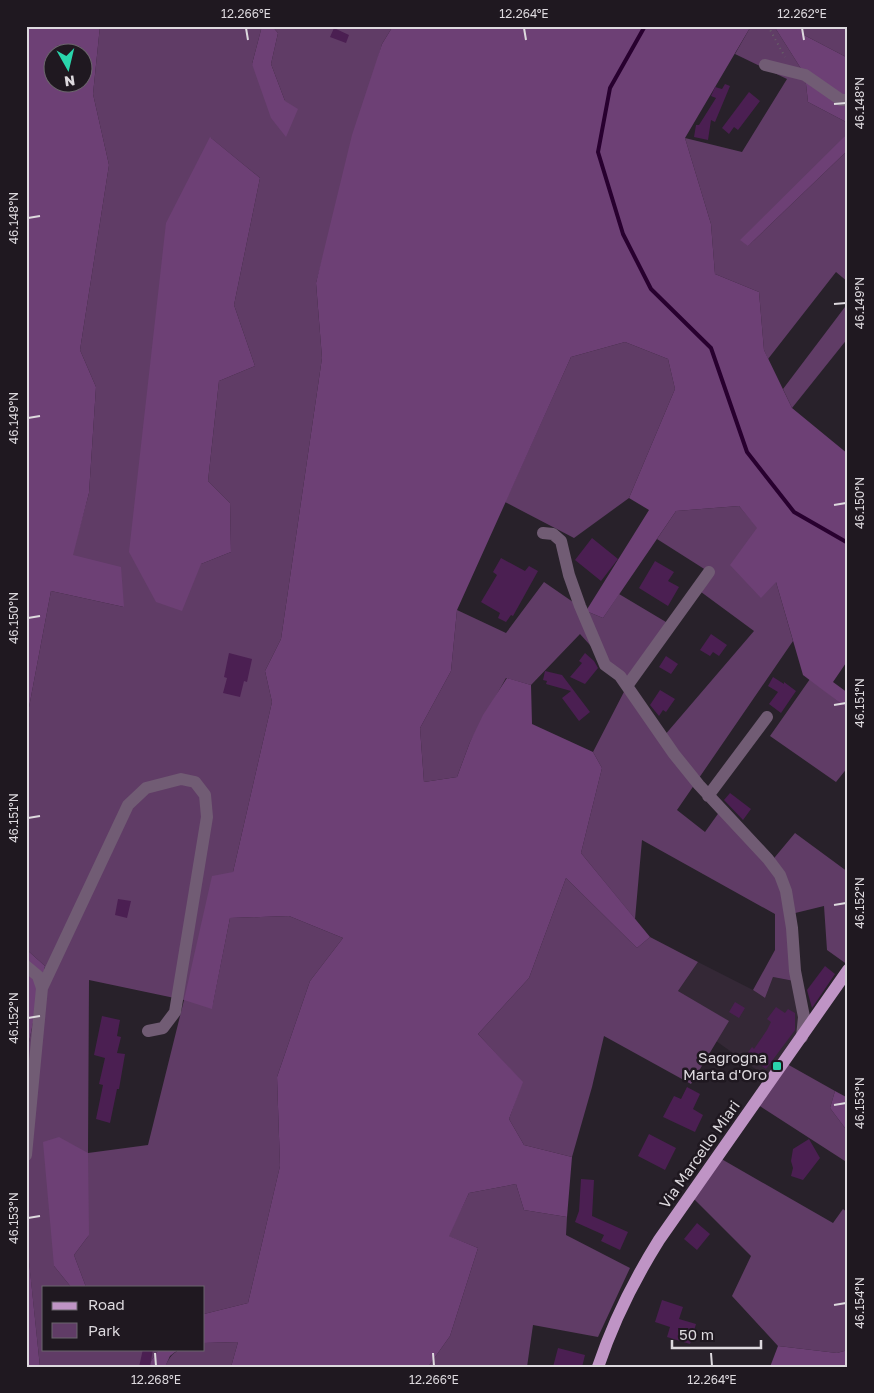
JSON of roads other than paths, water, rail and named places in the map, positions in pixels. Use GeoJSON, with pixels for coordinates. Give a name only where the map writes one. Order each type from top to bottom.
{"type":"FeatureCollection","features":[{"type":"Feature","properties":{"kind":"main road","name":"Via Marcello Miari"},"geometry":{"type":"LineString","coordinates":[[598,1367],[607,1338],[639,1271],[848,970]]}},
{"type":"Feature","properties":{"kind":"street"},"geometry":{"type":"LineString","coordinates":[[765,64],[805,75],[841,100],[848,100]]}},
{"type":"Feature","properties":{"kind":"street"},"geometry":{"type":"LineString","coordinates":[[543,533],[553,534],[561,541],[574,590],[605,665],[620,676],[664,736],[674,754],[708,796],[768,859],[780,875],[786,891],[792,928],[795,971],[804,1016],[802,1037]]}},
{"type":"Feature","properties":{"kind":"street"},"geometry":{"type":"LineString","coordinates":[[627,686],[709,572]]}},
{"type":"Feature","properties":{"kind":"street"},"geometry":{"type":"LineString","coordinates":[[708,796],[767,717]]}},
{"type":"Feature","properties":{"kind":"street"},"geometry":{"type":"LineString","coordinates":[[26,1155],[42,988],[128,805],[146,788],[181,779],[195,782],[205,796],[207,817],[175,1012],[163,1028],[148,1031]]}},
{"type":"Feature","properties":{"kind":"street"},"geometry":{"type":"LineString","coordinates":[[26,966],[38,976],[42,988]]}},
{"type":"Feature","properties":{"kind":"waterway"},"geometry":{"type":"LineString","coordinates":[[645,26],[610,88],[598,152],[623,234],[651,289],[711,348],[747,452],[794,512],[848,543]]}},
{"type":"Feature","properties":{"kind":"place","name":"Sagrogna Marta d'Oro"},"geometry":{"type":"Point","coordinates":[777,1066]}}]}
